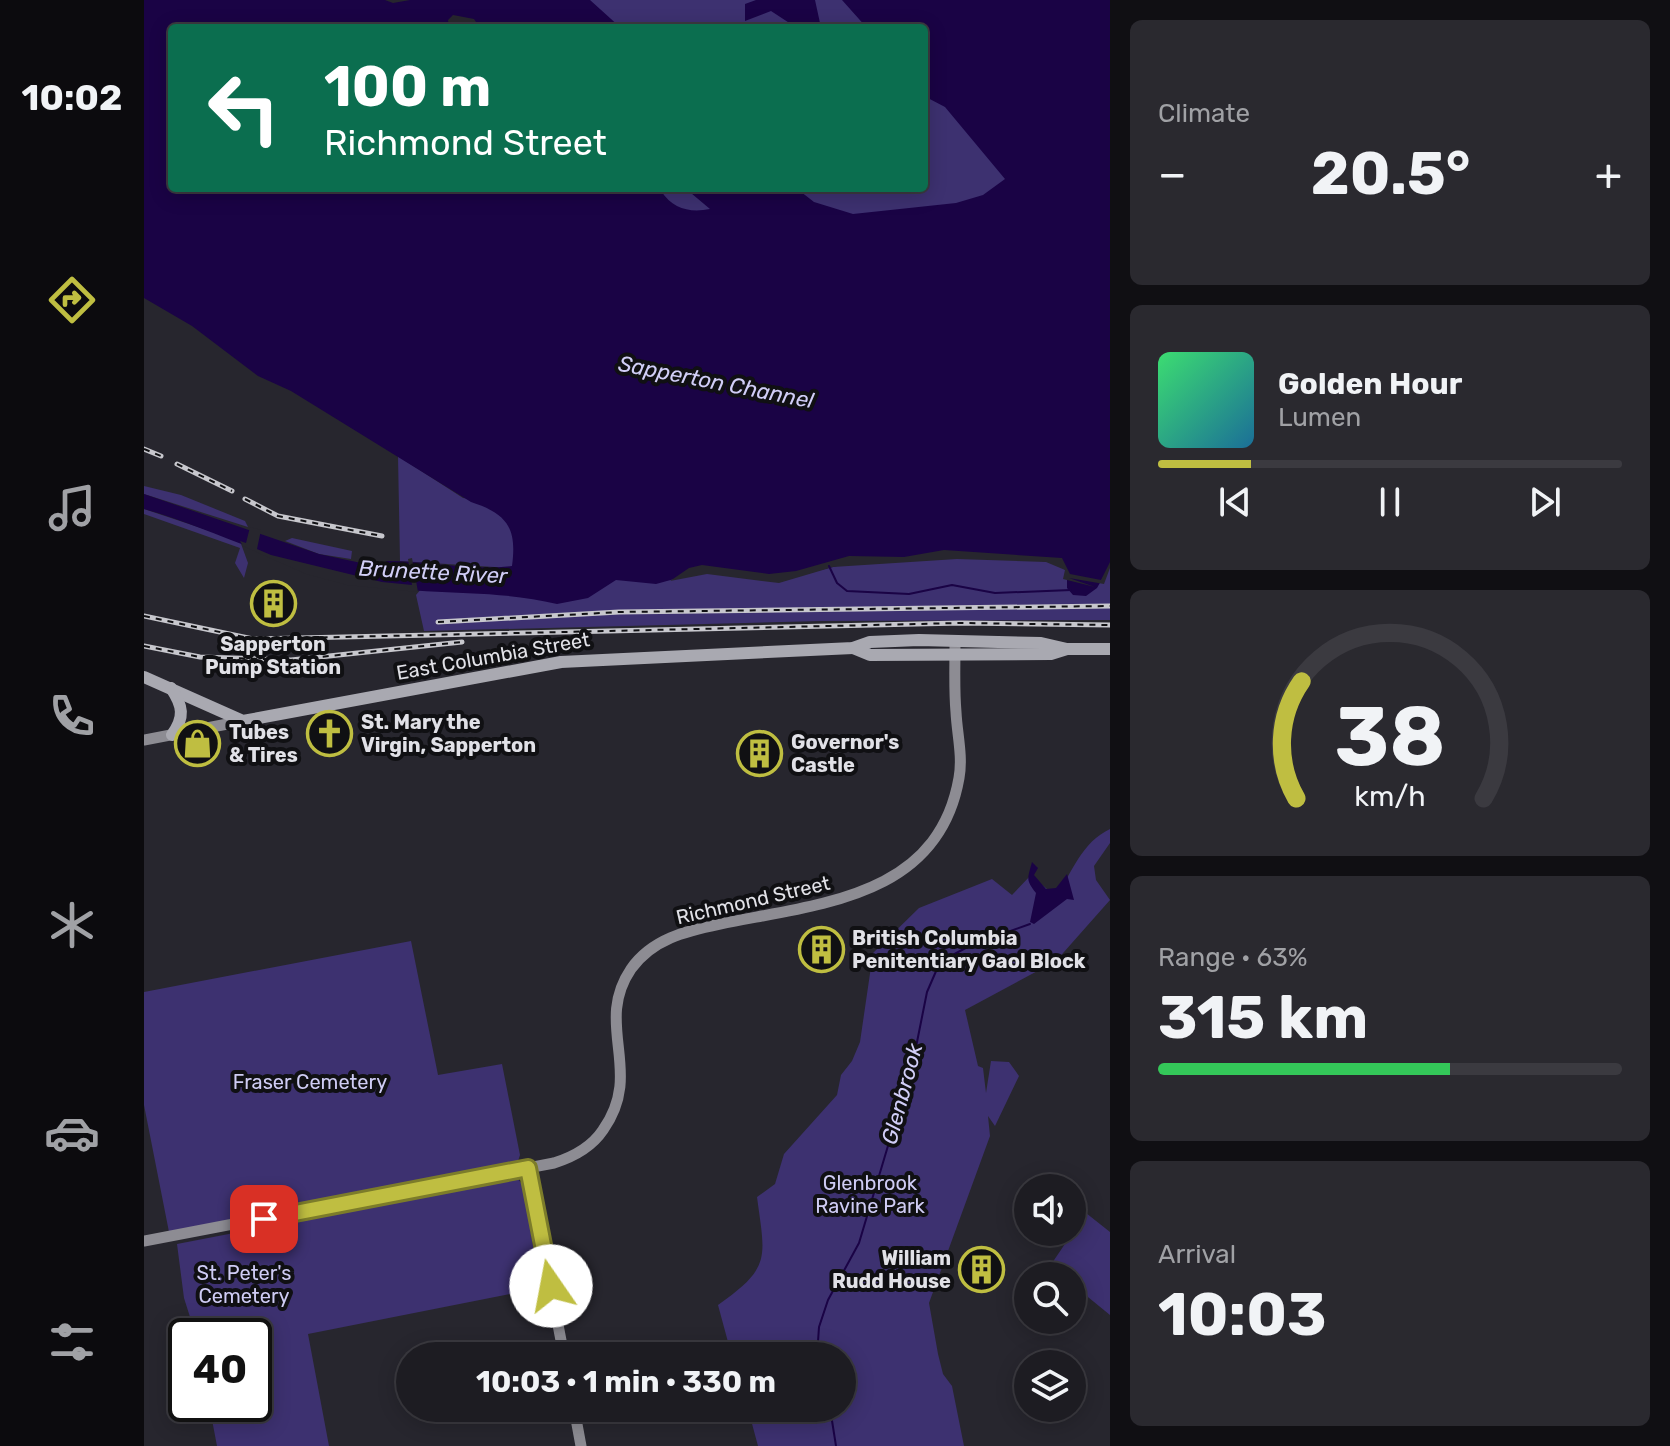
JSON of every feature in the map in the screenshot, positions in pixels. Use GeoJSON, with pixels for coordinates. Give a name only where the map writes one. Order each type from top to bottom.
{"type":"FeatureCollection","features":[{"type":"Feature","properties":{"kind":"main road","name":"East Columbia Street"},"geometry":{"type":"LineString","coordinates":[[243,721],[561,662],[853,648],[870,642],[955,648],[1051,643],[1067,649],[1110,649]]}},
{"type":"Feature","properties":{"kind":"main road"},"geometry":{"type":"LineString","coordinates":[[144,677],[189,695],[264,718]]}},
{"type":"Feature","properties":{"kind":"main road"},"geometry":{"type":"LineString","coordinates":[[171,688],[179,701],[182,715],[172,735]]}},
{"type":"Feature","properties":{"kind":"main road"},"geometry":{"type":"LineString","coordinates":[[189,695],[201,704],[243,721]]}},
{"type":"Feature","properties":{"kind":"street","name":"Richmond Street"},"geometry":{"type":"LineString","coordinates":[[144,1241],[528,1168],[578,1154],[597,1139],[614,1114],[622,1086],[615,1026],[621,989],[632,968],[652,949],[682,932],[877,887],[926,852],[944,824],[960,775],[955,648]]}},
{"type":"Feature","properties":{"kind":"street","name":"East Columbia Street"},"geometry":{"type":"LineString","coordinates":[[144,740],[243,721]]}},
{"type":"Feature","properties":{"kind":"street"},"geometry":{"type":"LineString","coordinates":[[528,1168],[561,1342]]}},
{"type":"Feature","properties":{"kind":"street"},"geometry":{"type":"LineString","coordinates":[[577,1422],[581,1446]]}},
{"type":"Feature","properties":{"kind":"green space"},"geometry":{"type":"Polygon","coordinates":[[[569,0],[860,0],[886,24],[597,24],[569,0]]]}},
{"type":"Feature","properties":{"kind":"green space"},"geometry":{"type":"Polygon","coordinates":[[[928,66],[1026,189],[851,227],[788,192],[928,192],[928,66]]]}},
{"type":"Feature","properties":{"kind":"green space"},"geometry":{"type":"Polygon","coordinates":[[[615,192],[711,192],[736,229],[615,192]]]}},
{"type":"Feature","properties":{"kind":"green space"},"geometry":{"type":"Polygon","coordinates":[[[398,456],[463,498],[497,502],[542,570],[400,561],[398,456]]]}},
{"type":"Feature","properties":{"kind":"green space"},"geometry":{"type":"Polygon","coordinates":[[[144,486],[181,495],[245,521],[248,527],[144,494],[144,486]]]}},
{"type":"Feature","properties":{"kind":"green space"},"geometry":{"type":"Polygon","coordinates":[[[144,509],[240,541],[248,563],[244,578],[235,563],[240,548],[144,514],[144,509]]]}},
{"type":"Feature","properties":{"kind":"green space"},"geometry":{"type":"Polygon","coordinates":[[[292,538],[352,551],[351,559],[319,554],[285,541],[292,538]]]}},
{"type":"Feature","properties":{"kind":"green space"},"geometry":{"type":"Polygon","coordinates":[[[940,556],[1058,562],[1095,587],[1110,565],[1110,620],[821,621],[424,631],[416,595],[422,588],[406,584],[540,583],[940,556]]]}},
{"type":"Feature","properties":{"kind":"green space","name":"Glenbrook Ravine Park"},"geometry":{"type":"Polygon","coordinates":[[[1110,829],[1110,843],[1094,866],[1096,880],[1110,900],[1056,961],[965,1010],[978,1066],[983,1068],[986,1093],[991,1061],[1009,1062],[1019,1076],[995,1126],[988,1116],[990,1136],[929,1303],[938,1354],[943,1374],[952,1386],[964,1446],[758,1446],[752,1422],[856,1422],[856,1342],[728,1342],[718,1305],[748,1281],[761,1260],[762,1234],[757,1197],[775,1184],[784,1154],[837,1095],[841,1075],[852,1061],[860,1042],[873,953],[919,908],[992,879],[1012,895],[1031,875],[1056,897],[1085,850],[1110,829]]]}},
{"type":"Feature","properties":{"kind":"green space","name":"Fraser Cemetery"},"geometry":{"type":"Polygon","coordinates":[[[411,941],[438,1075],[502,1064],[520,1155],[518,1161],[169,1232],[144,1105],[144,992],[411,941]]]}},
{"type":"Feature","properties":{"kind":"green space","name":"St. Peter's Cemetery"},"geometry":{"type":"Polygon","coordinates":[[[517,1178],[523,1185],[540,1288],[308,1334],[329,1446],[217,1446],[212,1422],[272,1422],[272,1318],[190,1318],[184,1298],[177,1244],[517,1178]]]}},
{"type":"Feature","properties":{"kind":"green space"},"geometry":{"type":"Polygon","coordinates":[[[1086,1213],[1110,1232],[1110,1315],[1086,1295],[1086,1262],[1053,1262],[1064,1246],[1086,1246],[1086,1213]]]}},
{"type":"Feature","properties":{"kind":"water"},"geometry":{"type":"Polygon","coordinates":[[[144,0],[385,0],[393,3],[410,0],[590,0],[617,24],[477,24],[474,19],[453,15],[448,24],[168,24],[168,192],[662,192],[677,206],[696,210],[710,209],[690,192],[801,192],[814,202],[853,214],[956,203],[983,195],[1005,179],[945,107],[928,98],[928,24],[863,24],[842,0],[1110,0],[1110,565],[1097,588],[1086,596],[1073,595],[1067,588],[1067,572],[1058,562],[975,557],[858,561],[787,578],[707,570],[656,584],[616,580],[588,598],[557,604],[505,596],[371,586],[294,564],[144,509],[144,494],[319,554],[380,567],[387,561],[512,566],[513,542],[507,525],[494,512],[471,502],[291,391],[258,376],[192,326],[144,298],[144,0]]]}},
{"type":"Feature","properties":{"kind":"water"},"geometry":{"type":"Polygon","coordinates":[[[756,0],[815,0],[821,24],[791,24],[771,11],[745,21],[745,4],[756,0]]]}},
{"type":"Feature","properties":{"kind":"water"},"geometry":{"type":"Polygon","coordinates":[[[1032,862],[1038,868],[1034,875],[1046,889],[1056,888],[1067,874],[1074,900],[1067,899],[1034,924],[1030,922],[1036,893],[1028,878],[1032,862]]]}},
{"type":"Feature","properties":{"kind":"pier"},"geometry":{"type":"Polygon","coordinates":[[[250,527],[261,530],[257,549],[271,555],[382,582],[412,585],[408,559],[412,558],[418,592],[347,585],[306,574],[243,546],[240,541],[246,543],[250,527]]]}},
{"type":"Feature","properties":{"kind":"pier"},"geometry":{"type":"Polygon","coordinates":[[[944,550],[1062,558],[1070,574],[1101,580],[1110,562],[1110,568],[1104,584],[1069,578],[1095,587],[1063,579],[1065,570],[1046,562],[957,559],[833,567],[779,583],[707,574],[670,581],[689,568],[702,565],[769,574],[796,571],[849,556],[904,557],[944,550]]]}},
{"type":"Feature","properties":{"kind":"waterway"},"geometry":{"type":"LineString","coordinates":[[829,566],[837,583],[847,591],[909,594],[952,585],[995,593],[1071,590]]}},
{"type":"Feature","properties":{"kind":"waterway","name":"Glenbrook"},"geometry":{"type":"LineString","coordinates":[[818,1342],[819,1327],[828,1300],[859,1243],[913,1062],[927,992],[940,962],[971,945],[1030,924]]}},
{"type":"Feature","properties":{"kind":"waterway","name":"Glenbrook"},"geometry":{"type":"LineString","coordinates":[[832,1422],[836,1446]]}},
{"type":"Feature","properties":{"kind":"railway"},"geometry":{"type":"LineString","coordinates":[[144,449],[161,456]]}},
{"type":"Feature","properties":{"kind":"railway"},"geometry":{"type":"LineString","coordinates":[[177,464],[232,491]]}},
{"type":"Feature","properties":{"kind":"railway"},"geometry":{"type":"LineString","coordinates":[[245,499],[278,516],[382,536]]}},
{"type":"Feature","properties":{"kind":"railway"},"geometry":{"type":"LineString","coordinates":[[438,622],[619,612],[1110,606]]}},
{"type":"Feature","properties":{"kind":"railway"},"geometry":{"type":"LineString","coordinates":[[144,616],[253,639],[961,623],[1110,625]]}},
{"type":"Feature","properties":{"kind":"railway"},"geometry":{"type":"LineString","coordinates":[[144,646],[200,657],[291,660],[462,642]]}},
{"type":"Feature","properties":{"kind":"place","name":"Sapperton Pump Station"},"geometry":{"type":"Point","coordinates":[273,604]}},
{"type":"Feature","properties":{"kind":"place","name":"St. Mary the Virgin, Sapperton"},"geometry":{"type":"Point","coordinates":[330,734]}},
{"type":"Feature","properties":{"kind":"place","name":"Tubes & Tires"},"geometry":{"type":"Point","coordinates":[198,744]}},
{"type":"Feature","properties":{"kind":"place","name":"Governor's Castle"},"geometry":{"type":"Point","coordinates":[760,754]}},
{"type":"Feature","properties":{"kind":"place","name":"British Columbia Penitentiary Gaol Block"},"geometry":{"type":"Point","coordinates":[821,950]}},
{"type":"Feature","properties":{"kind":"place","name":"William Rudd House"},"geometry":{"type":"Point","coordinates":[982,1269]}},
{"type":"Feature","properties":{"kind":"route"},"geometry":{"type":"LineString","coordinates":[[264,1219],[528,1168],[551,1286]]}},
{"type":"Feature","properties":{"kind":"water label","name":"Sapperton Channel"},"geometry":{"type":"Point","coordinates":[716,382]}},
{"type":"Feature","properties":{"kind":"water label","name":"Brunette River"},"geometry":{"type":"Point","coordinates":[433,572]}}]}
